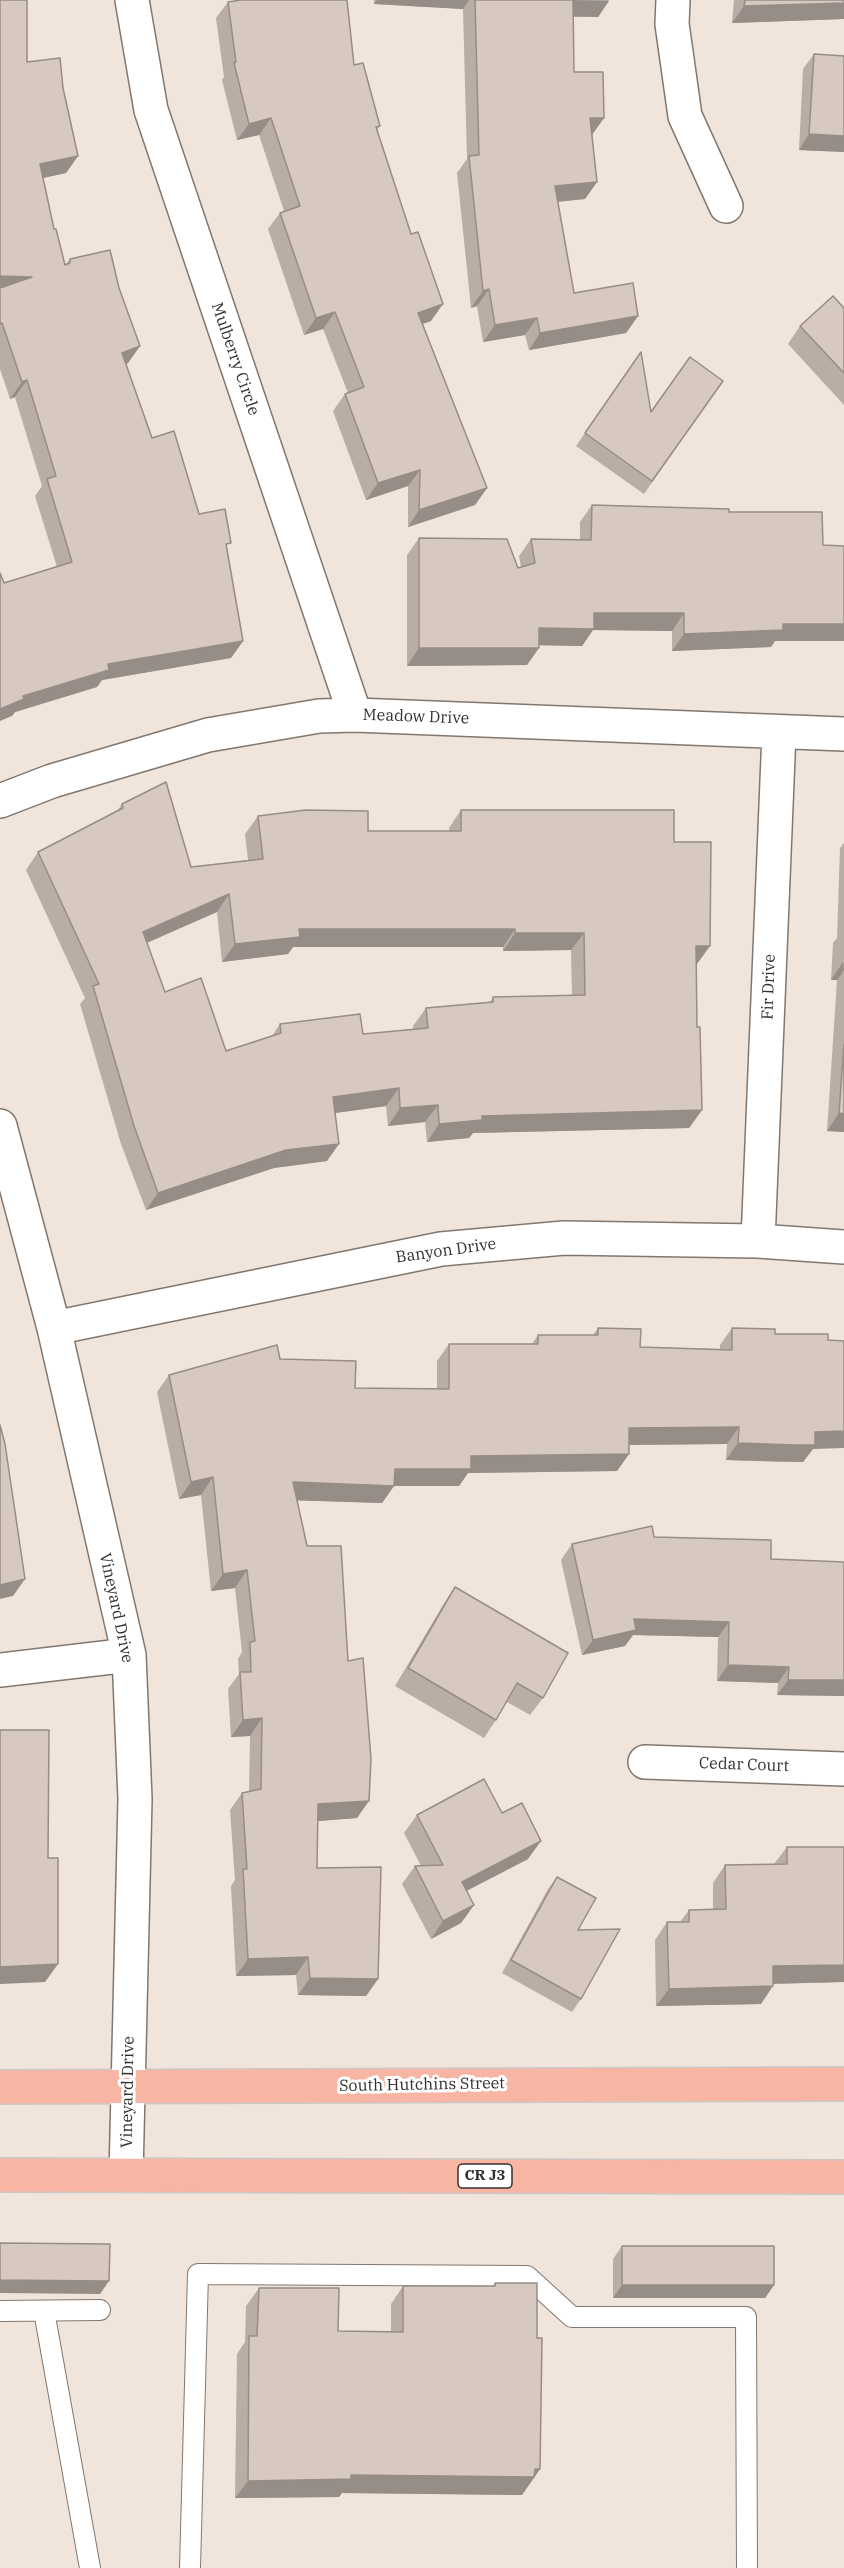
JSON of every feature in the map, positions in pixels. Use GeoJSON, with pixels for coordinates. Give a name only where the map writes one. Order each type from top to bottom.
{"type":"FeatureCollection","features":[{"type":"Feature","properties":{"kind":"main road","name":"South Hutchins Street"},"geometry":{"type":"LineString","coordinates":[[0,2087],[844,2084]]}},
{"type":"Feature","properties":{"kind":"main road","name":"CR J3"},"geometry":{"type":"LineString","coordinates":[[0,2175],[844,2177]]}},
{"type":"Feature","properties":{"kind":"street","name":"Mulberry Circle"},"geometry":{"type":"LineString","coordinates":[[132,0],[151,110],[355,715]]}},
{"type":"Feature","properties":{"kind":"street"},"geometry":{"type":"LineString","coordinates":[[673,0],[672,24],[685,116],[726,206]]}},
{"type":"Feature","properties":{"kind":"street","name":"Meadow Drive"},"geometry":{"type":"LineString","coordinates":[[0,801],[52,781],[208,735],[319,716],[355,715],[844,734]]}},
{"type":"Feature","properties":{"kind":"street","name":"Fir Drive"},"geometry":{"type":"LineString","coordinates":[[758,1240],[779,733]]}},
{"type":"Feature","properties":{"kind":"street","name":"Vineyard Drive"},"geometry":{"type":"LineString","coordinates":[[0,1126],[54,1328],[129,1655],[135,1799],[126,2175]]}},
{"type":"Feature","properties":{"kind":"street","name":"Banyon Drive"},"geometry":{"type":"LineString","coordinates":[[54,1328],[441,1249],[564,1238],[758,1240],[844,1247]]}},
{"type":"Feature","properties":{"kind":"street"},"geometry":{"type":"LineString","coordinates":[[0,1670],[129,1655]]}},
{"type":"Feature","properties":{"kind":"street","name":"Cedar Court"},"geometry":{"type":"LineString","coordinates":[[645,1762],[844,1769]]}},
{"type":"Feature","properties":{"kind":"lane"},"geometry":{"type":"LineString","coordinates":[[190,2568],[198,2274],[526,2276],[572,2317],[746,2317],[747,2568]]}},
{"type":"Feature","properties":{"kind":"lane"},"geometry":{"type":"LineString","coordinates":[[0,2311],[100,2310]]}},
{"type":"Feature","properties":{"kind":"lane"},"geometry":{"type":"LineString","coordinates":[[44,2311],[90,2568]]}},
{"type":"Feature","properties":{"kind":"building"},"geometry":{"type":"Polygon","coordinates":[[[0,0],[27,0],[27,62],[60,58],[63,88],[78,156],[40,164],[54,229],[56,229],[65,265],[70,263],[70,259],[110,250],[119,288],[140,346],[122,353],[152,438],[174,431],[199,514],[225,509],[231,543],[226,544],[243,641],[108,664],[109,670],[23,696],[24,699],[0,709],[0,573],[4,583],[72,562],[47,479],[56,476],[27,380],[22,382],[2,323],[0,324],[0,288],[32,277],[0,276],[0,0]]]}},
{"type":"Feature","properties":{"kind":"building"},"geometry":{"type":"Polygon","coordinates":[[[347,0],[354,65],[363,63],[380,126],[376,127],[411,234],[418,232],[443,304],[418,313],[487,488],[419,510],[420,470],[378,483],[345,394],[364,387],[335,312],[316,318],[280,213],[300,206],[271,118],[249,124],[234,63],[236,62],[228,2],[347,0]]]}},
{"type":"Feature","properties":{"kind":"building"},"geometry":{"type":"Polygon","coordinates":[[[475,0],[573,0],[574,72],[603,72],[604,118],[590,118],[597,182],[555,186],[574,293],[633,283],[638,316],[540,333],[537,318],[495,325],[489,289],[483,291],[469,156],[479,155],[475,0]]]}},
{"type":"Feature","properties":{"kind":"building"},"geometry":{"type":"Polygon","coordinates":[[[745,0],[844,0],[844,3],[744,6],[745,0]]]}},
{"type":"Feature","properties":{"kind":"building"},"geometry":{"type":"Polygon","coordinates":[[[814,54],[844,56],[844,136],[809,134],[814,54]]]}},
{"type":"Feature","properties":{"kind":"building"},"geometry":{"type":"Polygon","coordinates":[[[833,296],[844,308],[844,373],[800,326],[833,296]]]}},
{"type":"Feature","properties":{"kind":"building"},"geometry":{"type":"Polygon","coordinates":[[[641,352],[651,412],[690,357],[723,381],[652,481],[585,433],[641,352]]]}},
{"type":"Feature","properties":{"kind":"building"},"geometry":{"type":"Polygon","coordinates":[[[592,505],[729,509],[729,512],[822,512],[823,545],[844,546],[844,624],[783,624],[783,630],[684,634],[684,613],[594,613],[594,629],[539,628],[539,648],[419,648],[419,538],[507,539],[518,568],[535,563],[531,539],[591,540],[592,505]]]}},
{"type":"Feature","properties":{"kind":"building"},"geometry":{"type":"Polygon","coordinates":[[[166,782],[191,867],[263,859],[258,816],[306,810],[368,811],[368,831],[461,831],[461,810],[674,810],[674,842],[711,842],[710,946],[696,946],[697,1027],[700,1027],[702,1110],[482,1116],[482,1120],[439,1124],[438,1105],[400,1108],[399,1088],[333,1097],[339,1144],[286,1150],[158,1193],[134,1126],[93,986],[99,984],[38,852],[123,808],[122,804],[166,782]],[[229,894],[143,932],[165,992],[201,978],[226,1051],[281,1033],[280,1024],[360,1014],[363,1034],[428,1028],[426,1008],[493,1002],[493,997],[585,995],[584,933],[515,933],[515,929],[299,929],[300,937],[235,944],[229,894]]]}},
{"type":"Feature","properties":{"kind":"building"},"geometry":{"type":"Polygon","coordinates":[[[844,1045],[844,1114],[839,1113],[844,1045]]]}},
{"type":"Feature","properties":{"kind":"building"},"geometry":{"type":"Polygon","coordinates":[[[598,1328],[641,1329],[640,1347],[732,1350],[732,1328],[775,1329],[775,1334],[828,1334],[828,1340],[844,1341],[844,1431],[815,1432],[815,1445],[795,1445],[738,1443],[739,1427],[629,1428],[629,1454],[471,1456],[471,1469],[395,1469],[394,1486],[293,1482],[307,1546],[341,1546],[348,1661],[363,1658],[371,1759],[369,1801],[318,1804],[317,1868],[381,1867],[378,1979],[310,1978],[308,1957],[248,1959],[243,1869],[247,1869],[242,1793],[261,1789],[262,1718],[243,1720],[240,1672],[251,1672],[250,1642],[255,1641],[247,1570],[223,1574],[213,1477],[191,1482],[169,1375],[277,1345],[280,1359],[356,1361],[355,1388],[449,1389],[449,1344],[538,1344],[538,1335],[598,1335],[598,1328]]]}},
{"type":"Feature","properties":{"kind":"building"},"geometry":{"type":"Polygon","coordinates":[[[0,1425],[5,1444],[25,1579],[0,1585],[0,1425]]]}},
{"type":"Feature","properties":{"kind":"building"},"geometry":{"type":"Polygon","coordinates":[[[652,1526],[654,1537],[771,1540],[771,1559],[844,1562],[844,1680],[788,1680],[789,1667],[728,1665],[729,1622],[634,1619],[636,1630],[593,1640],[572,1544],[652,1526]]]}},
{"type":"Feature","properties":{"kind":"building"},"geometry":{"type":"Polygon","coordinates":[[[455,1587],[568,1653],[543,1698],[517,1683],[496,1720],[408,1668],[455,1587]]]}},
{"type":"Feature","properties":{"kind":"building"},"geometry":{"type":"Polygon","coordinates":[[[0,1730],[49,1730],[48,1858],[58,1858],[58,1964],[0,1967],[0,1730]]]}},
{"type":"Feature","properties":{"kind":"building"},"geometry":{"type":"Polygon","coordinates":[[[484,1779],[502,1813],[522,1803],[541,1841],[462,1882],[474,1905],[443,1921],[415,1866],[443,1865],[417,1815],[484,1779]]]}},
{"type":"Feature","properties":{"kind":"building"},"geometry":{"type":"Polygon","coordinates":[[[787,1847],[844,1847],[844,1965],[773,1966],[773,1986],[669,1989],[667,1922],[689,1922],[689,1910],[726,1909],[725,1865],[787,1864],[787,1847]]]}},
{"type":"Feature","properties":{"kind":"building"},"geometry":{"type":"Polygon","coordinates":[[[557,1877],[596,1898],[578,1930],[620,1929],[581,1999],[511,1960],[557,1877]]]}},
{"type":"Feature","properties":{"kind":"building"},"geometry":{"type":"Polygon","coordinates":[[[0,2243],[110,2244],[109,2281],[0,2280],[0,2243]]]}},
{"type":"Feature","properties":{"kind":"building"},"geometry":{"type":"Polygon","coordinates":[[[622,2246],[774,2246],[774,2285],[622,2285],[622,2246]]]}},
{"type":"Feature","properties":{"kind":"building"},"geometry":{"type":"Polygon","coordinates":[[[495,2283],[537,2283],[537,2338],[542,2338],[540,2469],[535,2469],[534,2477],[351,2475],[351,2479],[248,2481],[249,2336],[257,2336],[259,2288],[339,2288],[338,2331],[403,2332],[403,2286],[495,2286],[495,2283]]]}}]}
